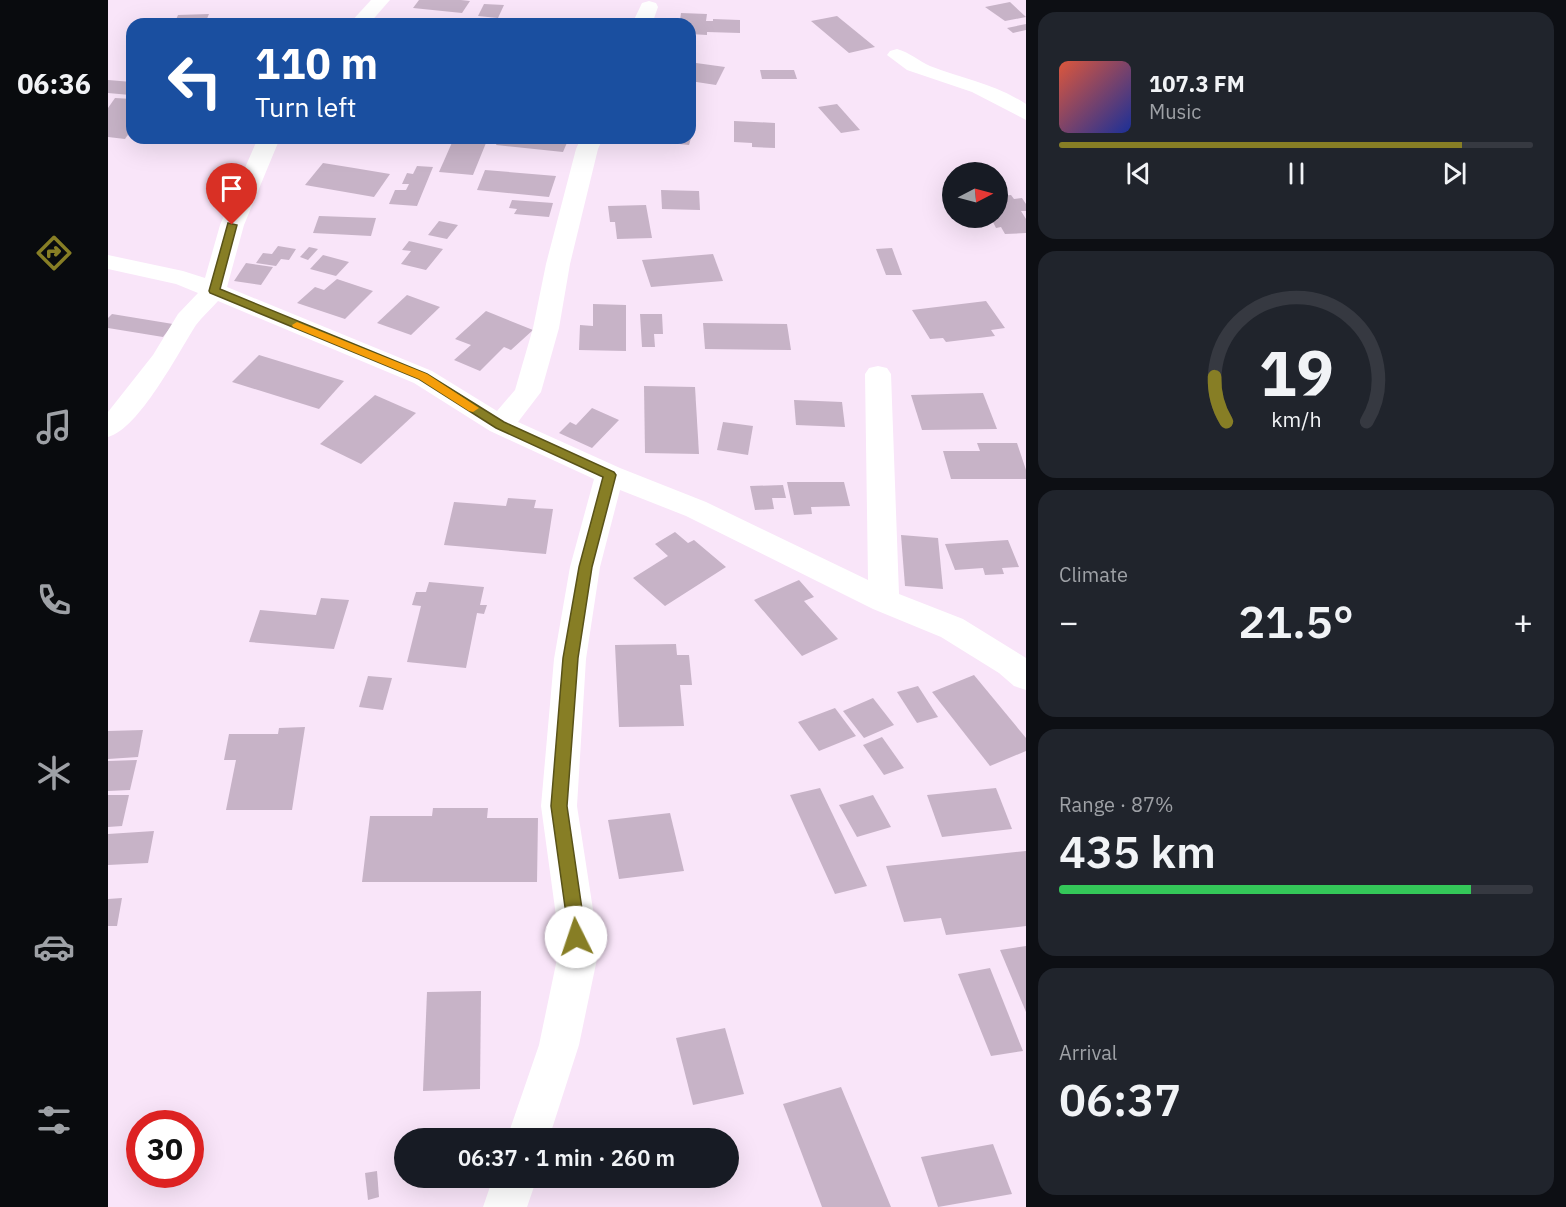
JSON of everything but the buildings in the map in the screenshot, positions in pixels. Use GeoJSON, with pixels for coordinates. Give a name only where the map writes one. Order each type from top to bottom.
{"type":"FeatureCollection","features":[{"type":"Feature","properties":{"kind":"street"},"geometry":{"type":"LineString","coordinates":[[364,18],[381,0]]}},
{"type":"Feature","properties":{"kind":"street"},"geometry":{"type":"LineString","coordinates":[[897,55],[923,70],[974,86],[1026,114]]}},
{"type":"Feature","properties":{"kind":"street"},"geometry":{"type":"LineString","coordinates":[[108,428],[126,410],[164,358],[187,319],[214,291],[232,225],[266,144]]}},
{"type":"Feature","properties":{"kind":"street"},"geometry":{"type":"LineString","coordinates":[[500,425],[528,392],[546,328],[558,264],[589,144]]}},
{"type":"Feature","properties":{"kind":"street"},"geometry":{"type":"LineString","coordinates":[[108,262],[183,278],[423,377],[500,425],[610,475],[696,509],[884,601],[952,628],[1011,664],[1026,677]]}},
{"type":"Feature","properties":{"kind":"street"},"geometry":{"type":"LineString","coordinates":[[878,374],[884,601]]}},
{"type":"Feature","properties":{"kind":"street"},"geometry":{"type":"LineString","coordinates":[[531,1128],[559,1045],[577,959],[575,916],[559,806],[570,658],[585,567],[610,475]]}},
{"type":"Feature","properties":{"kind":"street"},"geometry":{"type":"LineString","coordinates":[[505,1207],[512,1188]]}},
{"type":"Feature","properties":{"kind":"slow traffic"},"geometry":{"type":"LineString","coordinates":[[297,325],[423,377],[473,408]]}},
{"type":"Feature","properties":{"kind":"route"},"geometry":{"type":"LineString","coordinates":[[232,225],[214,291],[423,377],[500,425],[610,475],[585,567],[570,658],[559,806],[576,937]]}}]}
